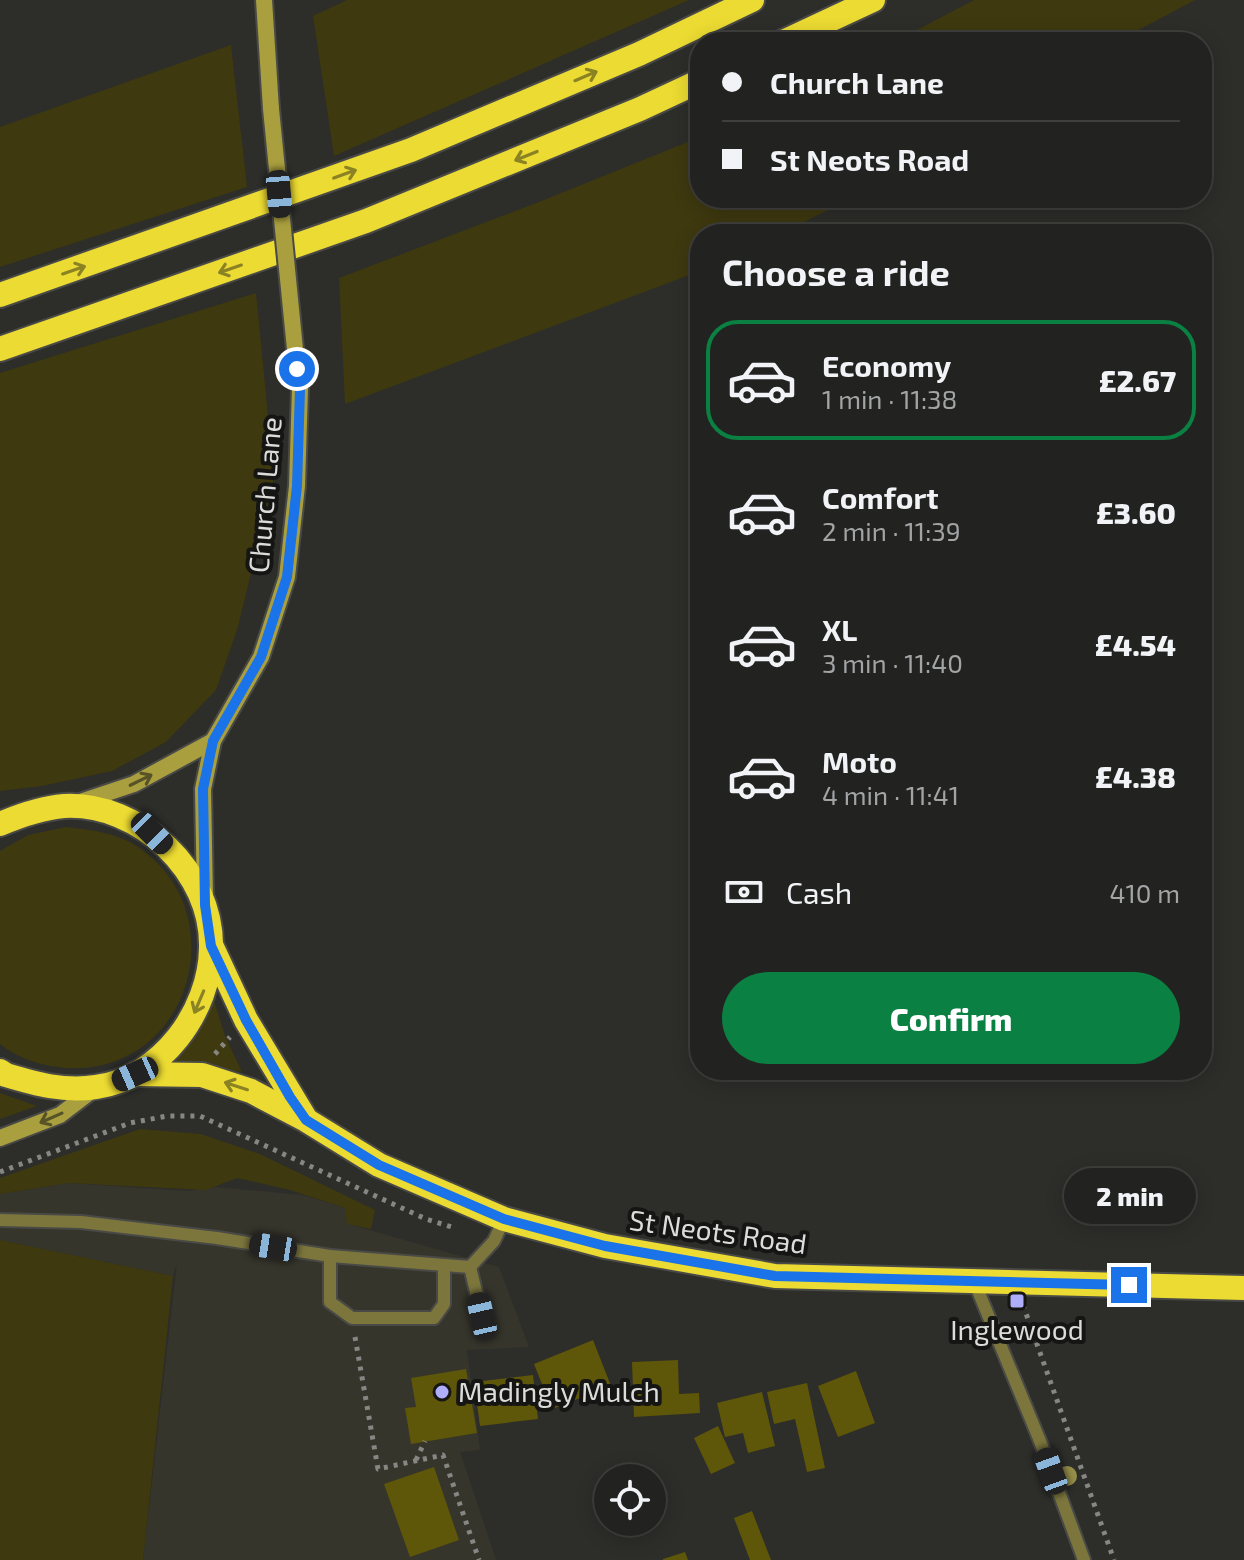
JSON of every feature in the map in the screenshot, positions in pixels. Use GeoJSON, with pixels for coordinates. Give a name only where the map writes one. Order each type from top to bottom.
{"type":"FeatureCollection","features":[{"type":"Feature","properties":{"kind":"highway"},"geometry":{"type":"LineString","coordinates":[[0,295],[411,150],[639,54],[752,0]]}},
{"type":"Feature","properties":{"kind":"highway"},"geometry":{"type":"LineString","coordinates":[[804,32],[873,0]]}},
{"type":"Feature","properties":{"kind":"highway"},"geometry":{"type":"LineString","coordinates":[[0,349],[366,221],[690,86]]}},
{"type":"Feature","properties":{"kind":"highway"},"geometry":{"type":"LineString","coordinates":[[0,824],[32,811],[67,806],[112,813],[152,833],[184,865],[205,905],[211,946],[207,984],[191,1021],[167,1051],[135,1074],[96,1088],[50,1088],[0,1071]]}},
{"type":"Feature","properties":{"kind":"highway","name":"St Neots Road"},"geometry":{"type":"LineString","coordinates":[[211,946],[246,1020],[306,1120]]}},
{"type":"Feature","properties":{"kind":"highway","name":"St Neots Road"},"geometry":{"type":"LineString","coordinates":[[135,1074],[202,1075],[251,1091],[306,1120],[379,1165],[504,1219],[605,1246],[775,1276],[1244,1288]]}},
{"type":"Feature","properties":{"kind":"street","name":"Church Lane"},"geometry":{"type":"LineString","coordinates":[[205,905],[203,789],[213,741],[261,657],[287,577],[297,486],[300,389],[271,109],[264,0]]}},
{"type":"Feature","properties":{"kind":"street"},"geometry":{"type":"LineString","coordinates":[[67,806],[134,784],[213,741]]}},
{"type":"Feature","properties":{"kind":"street"},"geometry":{"type":"LineString","coordinates":[[0,1138],[60,1115],[96,1088]]}},
{"type":"Feature","properties":{"kind":"lane"},"geometry":{"type":"LineString","coordinates":[[470,1267],[494,1241],[504,1219]]}},
{"type":"Feature","properties":{"kind":"lane"},"geometry":{"type":"LineString","coordinates":[[0,1220],[81,1222],[217,1238],[330,1256],[470,1267]]}},
{"type":"Feature","properties":{"kind":"lane"},"geometry":{"type":"LineString","coordinates":[[330,1256],[330,1302],[352,1318],[434,1318],[444,1304],[444,1265]]}},
{"type":"Feature","properties":{"kind":"lane"},"geometry":{"type":"LineString","coordinates":[[470,1267],[482,1316]]}},
{"type":"Feature","properties":{"kind":"lane"},"geometry":{"type":"LineString","coordinates":[[974,1281],[1040,1441],[1084,1560]]}},
{"type":"Feature","properties":{"kind":"path"},"geometry":{"type":"LineString","coordinates":[[202,1075],[216,1052],[246,1020]]}},
{"type":"Feature","properties":{"kind":"path"},"geometry":{"type":"LineString","coordinates":[[1015,1282],[1114,1560]]}},
{"type":"Feature","properties":{"kind":"path"},"geometry":{"type":"LineString","coordinates":[[352,1318],[378,1469],[443,1455],[479,1560]]}},
{"type":"Feature","properties":{"kind":"path"},"geometry":{"type":"LineString","coordinates":[[416,1460],[425,1441]]}},
{"type":"Feature","properties":{"kind":"shaded area"},"geometry":{"type":"Polygon","coordinates":[[[347,0],[689,0],[334,156],[313,16],[347,0]]]}},
{"type":"Feature","properties":{"kind":"shaded area"},"geometry":{"type":"Polygon","coordinates":[[[974,0],[1195,0],[1135,32],[913,32],[974,0]]]}},
{"type":"Feature","properties":{"kind":"shaded area"},"geometry":{"type":"Polygon","coordinates":[[[231,45],[247,187],[0,267],[0,127],[231,45]]]}},
{"type":"Feature","properties":{"kind":"shaded area"},"geometry":{"type":"Polygon","coordinates":[[[690,141],[690,208],[832,208],[800,224],[690,224],[690,275],[345,404],[339,278],[690,141]]]}},
{"type":"Feature","properties":{"kind":"shaded area"},"geometry":{"type":"Polygon","coordinates":[[[256,293],[274,477],[238,627],[216,690],[166,742],[112,771],[42,786],[0,791],[0,373],[256,293]]]}},
{"type":"Feature","properties":{"kind":"shaded area"},"geometry":{"type":"Polygon","coordinates":[[[66,827],[114,836],[141,849],[170,879],[187,913],[191,950],[185,987],[168,1020],[143,1046],[109,1063],[67,1068],[32,1061],[0,1044],[0,851],[28,835],[66,827]]]}},
{"type":"Feature","properties":{"kind":"shaded area"},"geometry":{"type":"Polygon","coordinates":[[[213,997],[225,1036],[242,1072],[172,1064],[197,1031],[213,997]]]}},
{"type":"Feature","properties":{"kind":"shaded area"},"geometry":{"type":"Polygon","coordinates":[[[0,1093],[37,1106],[0,1119],[0,1093]]]}},
{"type":"Feature","properties":{"kind":"shaded area"},"geometry":{"type":"Polygon","coordinates":[[[140,1129],[201,1134],[260,1154],[375,1210],[371,1229],[347,1224],[345,1208],[290,1190],[237,1178],[206,1190],[68,1183],[0,1194],[0,1178],[140,1129]]]}},
{"type":"Feature","properties":{"kind":"shaded area"},"geometry":{"type":"Polygon","coordinates":[[[68,1183],[189,1191],[215,1187],[303,1195],[345,1208],[352,1225],[499,1267],[529,1347],[467,1350],[480,1450],[460,1452],[496,1560],[143,1560],[177,1263],[173,1276],[0,1240],[0,1194],[68,1183]]]}},
{"type":"Feature","properties":{"kind":"shaded area"},"geometry":{"type":"Polygon","coordinates":[[[0,1240],[173,1276],[143,1560],[0,1560],[0,1240]]]}},
{"type":"Feature","properties":{"kind":"building"},"geometry":{"type":"Polygon","coordinates":[[[593,1340],[611,1386],[552,1409],[534,1364],[593,1340]]]}},
{"type":"Feature","properties":{"kind":"building"},"geometry":{"type":"Polygon","coordinates":[[[678,1360],[679,1394],[699,1393],[700,1413],[634,1417],[632,1362],[678,1360]]]}},
{"type":"Feature","properties":{"kind":"building","name":"Madingly Mulch"},"geometry":{"type":"Polygon","coordinates":[[[466,1369],[477,1433],[411,1444],[405,1408],[416,1407],[411,1378],[466,1369]]]}},
{"type":"Feature","properties":{"kind":"building"},"geometry":{"type":"Polygon","coordinates":[[[856,1371],[875,1423],[838,1437],[818,1386],[856,1371]]]}},
{"type":"Feature","properties":{"kind":"building"},"geometry":{"type":"Polygon","coordinates":[[[533,1375],[538,1419],[480,1426],[474,1382],[533,1375]]]}},
{"type":"Feature","properties":{"kind":"building"},"geometry":{"type":"Polygon","coordinates":[[[807,1383],[825,1468],[807,1472],[795,1419],[774,1424],[767,1392],[807,1383]]]}},
{"type":"Feature","properties":{"kind":"building"},"geometry":{"type":"Polygon","coordinates":[[[762,1392],[775,1446],[748,1453],[743,1433],[725,1437],[717,1403],[762,1392]]]}},
{"type":"Feature","properties":{"kind":"building"},"geometry":{"type":"Polygon","coordinates":[[[718,1426],[735,1463],[711,1474],[694,1438],[718,1426]]]}},
{"type":"Feature","properties":{"kind":"building"},"geometry":{"type":"Polygon","coordinates":[[[434,1467],[459,1540],[410,1557],[384,1484],[434,1467]]]}},
{"type":"Feature","properties":{"kind":"building"},"geometry":{"type":"Polygon","coordinates":[[[752,1511],[771,1560],[750,1560],[734,1518],[752,1511]]]}},
{"type":"Feature","properties":{"kind":"building"},"geometry":{"type":"Polygon","coordinates":[[[685,1552],[688,1560],[663,1560],[663,1559],[685,1552]]]}},
{"type":"Feature","properties":{"kind":"place","name":"Inglewood"},"geometry":{"type":"Point","coordinates":[1017,1301]}},
{"type":"Feature","properties":{"kind":"place","name":"Madingly Mulch"},"geometry":{"type":"Point","coordinates":[442,1392]}},
{"type":"Feature","properties":{"kind":"route"},"geometry":{"type":"LineString","coordinates":[[297,369],[300,389],[297,486],[287,577],[261,657],[213,741],[203,789],[205,905],[211,946],[246,1020],[306,1120],[379,1165],[504,1219],[605,1246],[775,1276],[1129,1285]]}}]}
